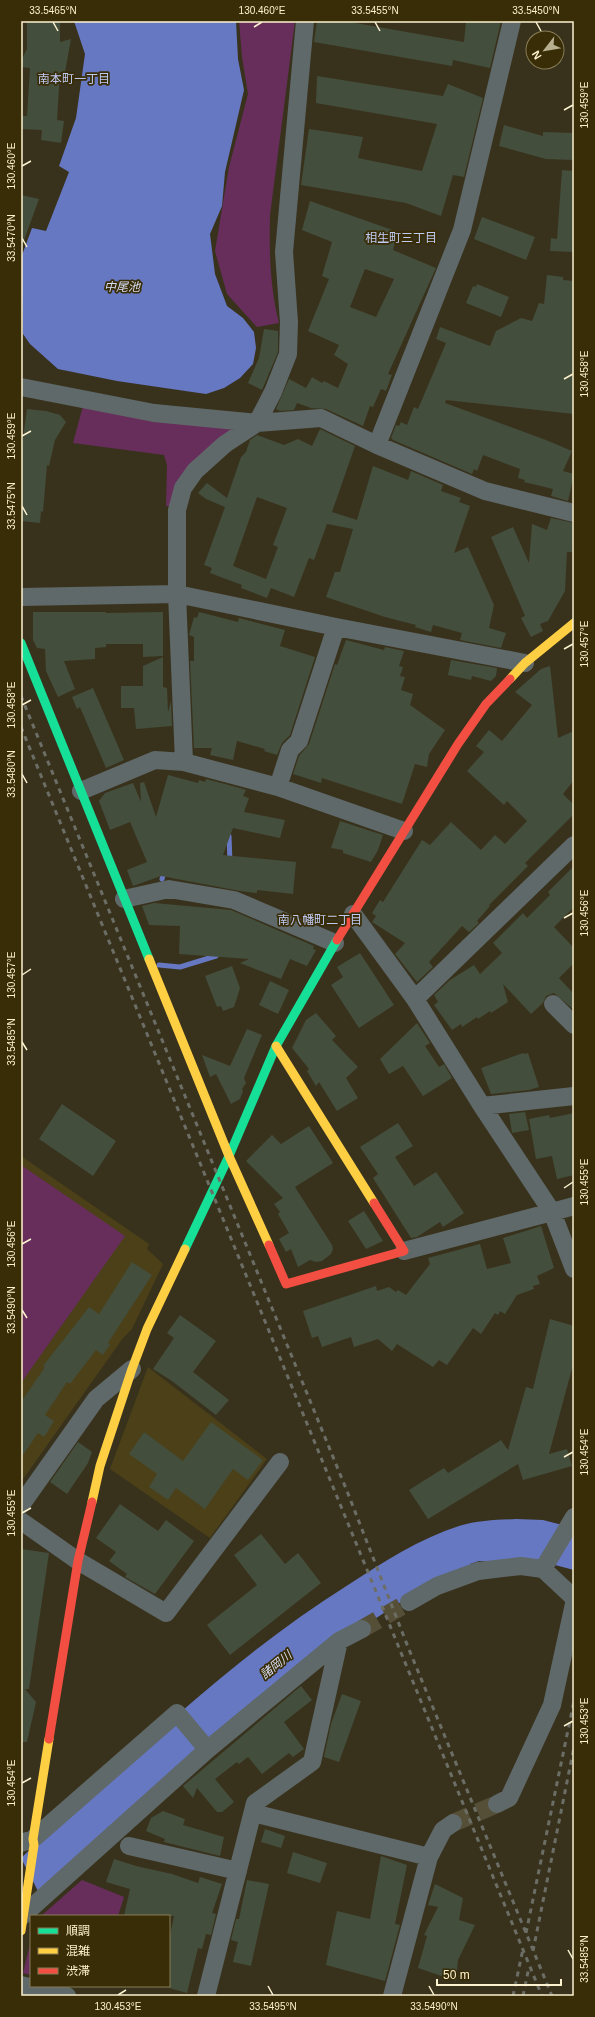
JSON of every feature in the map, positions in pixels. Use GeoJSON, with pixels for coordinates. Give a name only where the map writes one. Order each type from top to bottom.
{"type":"FeatureCollection","features":[{"type":"Feature","properties":{"kind":"street"},"geometry":{"type":"LineString","coordinates":[[184,762],[177,594],[177,510],[183,488],[195,471],[225,444],[257,423],[273,392],[288,354],[289,322],[284,252],[305,21]]}},
{"type":"Feature","properties":{"kind":"street"},"geometry":{"type":"LineString","coordinates":[[377,445],[462,230],[512,21]]}},
{"type":"Feature","properties":{"kind":"street"},"geometry":{"type":"LineString","coordinates":[[22,393],[154,413],[257,423],[321,418],[377,445],[485,491],[574,513]]}},
{"type":"Feature","properties":{"kind":"street"},"geometry":{"type":"LineString","coordinates":[[21,597],[177,594],[336,627],[525,662]]}},
{"type":"Feature","properties":{"kind":"street"},"geometry":{"type":"LineString","coordinates":[[23,1917],[29,1842],[78,1561],[100,1466],[132,1369],[151,1322],[229,1156],[276,1046],[335,943],[458,744],[486,704],[525,662],[574,623]]}},
{"type":"Feature","properties":{"kind":"street"},"geometry":{"type":"LineString","coordinates":[[278,787],[290,750],[299,741],[336,627]]}},
{"type":"Feature","properties":{"kind":"street"},"geometry":{"type":"LineString","coordinates":[[21,643],[229,1156],[286,1284],[574,1206]]}},
{"type":"Feature","properties":{"kind":"street"},"geometry":{"type":"LineString","coordinates":[[81,791],[156,760],[184,762],[278,787],[404,831]]}},
{"type":"Feature","properties":{"kind":"street"},"geometry":{"type":"LineString","coordinates":[[415,999],[574,845]]}},
{"type":"Feature","properties":{"kind":"street"},"geometry":{"type":"LineString","coordinates":[[124,899],[169,889],[234,900],[335,943]]}},
{"type":"Feature","properties":{"kind":"street"},"geometry":{"type":"LineString","coordinates":[[353,914],[415,999],[482,1106],[552,1212],[574,1269]]}},
{"type":"Feature","properties":{"kind":"street"},"geometry":{"type":"LineString","coordinates":[[553,1004],[574,1025]]}},
{"type":"Feature","properties":{"kind":"street"},"geometry":{"type":"LineString","coordinates":[[276,1046],[404,1251]]}},
{"type":"Feature","properties":{"kind":"street"},"geometry":{"type":"LineString","coordinates":[[482,1106],[574,1096]]}},
{"type":"Feature","properties":{"kind":"street"},"geometry":{"type":"LineString","coordinates":[[21,1505],[96,1399],[132,1369]]}},
{"type":"Feature","properties":{"kind":"street"},"geometry":{"type":"LineString","coordinates":[[21,1521],[78,1561],[166,1613],[280,1462]]}},
{"type":"Feature","properties":{"kind":"street"},"geometry":{"type":"LineString","coordinates":[[543,1569],[574,1517]]}},
{"type":"Feature","properties":{"kind":"street"},"geometry":{"type":"LineString","coordinates":[[409,1602],[437,1586],[478,1571],[521,1566],[543,1569],[574,1598]]}},
{"type":"Feature","properties":{"kind":"street"},"geometry":{"type":"LineString","coordinates":[[496,1804],[509,1798],[552,1705],[574,1604]]}},
{"type":"Feature","properties":{"kind":"street"},"geometry":{"type":"LineString","coordinates":[[23,1917],[208,1750],[339,1642],[362,1628]]}},
{"type":"Feature","properties":{"kind":"street"},"geometry":{"type":"LineString","coordinates":[[206,1996],[255,1803],[312,1762],[339,1642]]}},
{"type":"Feature","properties":{"kind":"street"},"geometry":{"type":"LineString","coordinates":[[29,1842],[177,1713],[207,1749]]}},
{"type":"Feature","properties":{"kind":"street"},"geometry":{"type":"LineString","coordinates":[[253,1813],[429,1857]]}},
{"type":"Feature","properties":{"kind":"street"},"geometry":{"type":"LineString","coordinates":[[392,1996],[429,1857],[443,1830],[453,1823]]}},
{"type":"Feature","properties":{"kind":"street"},"geometry":{"type":"LineString","coordinates":[[129,1846],[238,1871]]}},
{"type":"Feature","properties":{"kind":"street"},"geometry":{"type":"LineString","coordinates":[[21,1985],[67,1996]]}},
{"type":"Feature","properties":{"kind":"shaded area"},"geometry":{"type":"Polygon","coordinates":[[[239,21],[295,21],[270,215],[271,269],[279,323],[257,327],[227,294],[215,251],[229,167],[248,94],[242,57],[239,21]]]}},
{"type":"Feature","properties":{"kind":"shaded area"},"geometry":{"type":"Polygon","coordinates":[[[83,406],[239,425],[172,506],[166,506],[167,465],[164,455],[73,443],[83,406]]]}},
{"type":"Feature","properties":{"kind":"shaded area"},"geometry":{"type":"Polygon","coordinates":[[[21,1156],[149,1244],[147,1249],[163,1264],[132,1329],[123,1338],[21,1482],[21,1156]]]}},
{"type":"Feature","properties":{"kind":"shaded area"},"geometry":{"type":"Polygon","coordinates":[[[21,1165],[125,1236],[21,1383],[21,1165]]]}},
{"type":"Feature","properties":{"kind":"shaded area"},"geometry":{"type":"Polygon","coordinates":[[[148,1367],[267,1459],[210,1538],[110,1469],[148,1367]]]}},
{"type":"Feature","properties":{"kind":"shaded area"},"geometry":{"type":"Polygon","coordinates":[[[82,1880],[124,1897],[118,1915],[42,1915],[82,1880]]]}},
{"type":"Feature","properties":{"kind":"shaded area"},"geometry":{"type":"Polygon","coordinates":[[[30,1944],[30,1975],[23,1973],[30,1944]]]}},
{"type":"Feature","properties":{"kind":"water","name":"中尾池"},"geometry":{"type":"Polygon","coordinates":[[[74,21],[236,21],[238,59],[244,90],[225,172],[222,206],[210,234],[215,274],[227,306],[243,318],[254,332],[256,348],[253,364],[240,378],[224,388],[206,394],[117,381],[58,369],[30,344],[23,334],[21,258],[32,228],[46,231],[69,172],[59,166],[76,118],[85,54],[74,21]]]}},
{"type":"Feature","properties":{"kind":"water","name":"諸岡川"},"geometry":{"type":"Polygon","coordinates":[[[516,1519],[543,1520],[574,1528],[574,1570],[540,1561],[479,1561],[470,1564],[471,1569],[441,1576],[313,1659],[40,1895],[21,1858],[139,1749],[219,1679],[304,1615],[348,1585],[416,1544],[444,1531],[466,1524],[516,1519]]]}},
{"type":"Feature","properties":{"kind":"building"},"geometry":{"type":"Polygon","coordinates":[[[27,21],[60,21],[60,42],[71,39],[65,72],[60,72],[57,120],[64,121],[61,143],[41,140],[42,130],[21,129],[21,116],[27,116],[30,68],[21,67],[21,61],[27,49],[27,21]]]}},
{"type":"Feature","properties":{"kind":"building"},"geometry":{"type":"Polygon","coordinates":[[[317,21],[344,21],[464,42],[466,21],[501,21],[490,68],[453,60],[452,66],[314,42],[317,21]]]}},
{"type":"Feature","properties":{"kind":"building"},"geometry":{"type":"Polygon","coordinates":[[[317,76],[443,96],[448,84],[483,98],[464,177],[453,175],[441,216],[406,203],[301,185],[309,129],[363,137],[358,158],[422,171],[437,124],[316,103],[317,76]]]}},
{"type":"Feature","properties":{"kind":"building"},"geometry":{"type":"Polygon","coordinates":[[[504,125],[543,136],[543,132],[574,133],[573,160],[546,159],[499,146],[504,125]]]}},
{"type":"Feature","properties":{"kind":"building"},"geometry":{"type":"Polygon","coordinates":[[[562,170],[574,171],[574,252],[550,251],[551,238],[557,239],[562,170]]]}},
{"type":"Feature","properties":{"kind":"building"},"geometry":{"type":"Polygon","coordinates":[[[21,195],[39,199],[23,243],[21,243],[21,195]]]}},
{"type":"Feature","properties":{"kind":"building"},"geometry":{"type":"Polygon","coordinates":[[[310,201],[398,232],[393,250],[436,268],[388,374],[392,375],[386,391],[381,389],[373,407],[370,406],[363,426],[326,409],[311,408],[297,403],[294,410],[280,411],[276,409],[289,379],[306,388],[312,377],[322,383],[324,381],[338,388],[348,364],[334,355],[339,345],[308,331],[329,279],[322,276],[332,242],[302,230],[310,201]],[[365,269],[350,307],[376,317],[394,279],[365,269]]]}},
{"type":"Feature","properties":{"kind":"building"},"geometry":{"type":"Polygon","coordinates":[[[482,217],[535,237],[526,260],[474,239],[482,217]]]}},
{"type":"Feature","properties":{"kind":"building"},"geometry":{"type":"Polygon","coordinates":[[[547,275],[563,277],[563,280],[574,281],[574,414],[446,400],[445,403],[572,451],[563,471],[574,474],[568,501],[551,496],[553,489],[524,482],[525,480],[518,478],[520,469],[483,455],[477,471],[474,469],[472,474],[391,438],[396,425],[399,426],[401,422],[407,425],[414,407],[418,409],[446,343],[436,339],[440,327],[490,346],[496,331],[521,318],[532,321],[539,303],[544,304],[547,275]]]}},
{"type":"Feature","properties":{"kind":"building"},"geometry":{"type":"Polygon","coordinates":[[[477,284],[509,297],[501,317],[466,303],[473,286],[476,287],[477,284]]]}},
{"type":"Feature","properties":{"kind":"building"},"geometry":{"type":"Polygon","coordinates":[[[264,329],[278,331],[278,352],[262,390],[248,383],[259,358],[264,329]]]}},
{"type":"Feature","properties":{"kind":"building"},"geometry":{"type":"Polygon","coordinates":[[[27,409],[46,411],[60,415],[66,422],[55,440],[49,466],[47,465],[43,512],[41,511],[40,523],[21,521],[21,453],[27,409]]]}},
{"type":"Feature","properties":{"kind":"building"},"geometry":{"type":"Polygon","coordinates":[[[320,429],[355,446],[332,512],[357,520],[373,466],[408,480],[411,471],[443,485],[441,491],[461,498],[459,502],[470,506],[454,553],[468,547],[494,605],[489,628],[506,633],[501,648],[460,640],[462,633],[433,625],[431,632],[415,627],[416,625],[385,617],[326,597],[335,572],[340,572],[353,529],[327,524],[314,560],[309,558],[294,597],[271,588],[267,598],[241,588],[242,585],[210,573],[212,568],[204,565],[225,507],[206,499],[198,493],[207,483],[227,498],[241,457],[246,452],[250,440],[257,435],[284,445],[298,439],[312,446],[320,429]],[[257,497],[233,566],[266,579],[278,547],[273,545],[287,508],[257,497]]]}},
{"type":"Feature","properties":{"kind":"building"},"geometry":{"type":"Polygon","coordinates":[[[551,518],[574,523],[572,552],[567,552],[565,591],[548,621],[540,624],[543,631],[531,637],[521,618],[525,616],[491,537],[513,527],[529,563],[532,524],[547,530],[551,518]]]}},
{"type":"Feature","properties":{"kind":"building"},"geometry":{"type":"Polygon","coordinates":[[[33,612],[163,612],[163,656],[143,657],[143,644],[106,644],[106,647],[95,648],[95,659],[64,661],[75,689],[58,697],[46,671],[45,649],[37,648],[33,640],[33,612]]]}},
{"type":"Feature","properties":{"kind":"building"},"geometry":{"type":"Polygon","coordinates":[[[199,612],[238,622],[239,618],[285,630],[280,646],[315,657],[290,735],[282,743],[277,755],[264,751],[265,749],[237,741],[233,760],[210,755],[212,748],[194,748],[190,661],[194,661],[194,637],[189,635],[194,617],[197,618],[199,612]]]}},
{"type":"Feature","properties":{"kind":"building"},"geometry":{"type":"Polygon","coordinates":[[[346,640],[384,650],[385,647],[404,651],[399,666],[403,667],[400,676],[405,677],[401,690],[413,694],[410,705],[445,730],[429,754],[427,767],[415,764],[402,804],[322,778],[321,783],[293,774],[299,756],[309,744],[335,664],[337,665],[346,640]]]}},
{"type":"Feature","properties":{"kind":"building"},"geometry":{"type":"Polygon","coordinates":[[[163,657],[163,687],[167,688],[168,712],[171,701],[172,726],[136,729],[134,708],[121,708],[121,686],[143,686],[143,666],[163,657]]]}},
{"type":"Feature","properties":{"kind":"building"},"geometry":{"type":"Polygon","coordinates":[[[451,660],[497,668],[496,676],[491,681],[472,676],[471,680],[448,675],[451,660]]]}},
{"type":"Feature","properties":{"kind":"building"},"geometry":{"type":"Polygon","coordinates":[[[550,666],[558,738],[574,731],[574,780],[563,794],[574,805],[574,814],[525,863],[528,866],[489,905],[490,906],[477,921],[479,923],[469,932],[462,926],[429,962],[433,967],[417,982],[395,954],[405,943],[372,922],[376,916],[372,913],[380,900],[383,902],[422,840],[430,845],[451,822],[481,850],[495,835],[505,844],[527,821],[507,801],[504,805],[467,771],[484,752],[476,746],[489,730],[502,741],[532,705],[515,692],[541,669],[550,666]]]}},
{"type":"Feature","properties":{"kind":"building"},"geometry":{"type":"Polygon","coordinates":[[[93,688],[124,760],[106,768],[80,707],[77,709],[72,697],[93,688]]]}},
{"type":"Feature","properties":{"kind":"building"},"geometry":{"type":"Polygon","coordinates":[[[168,775],[198,783],[199,780],[205,782],[206,779],[246,790],[243,796],[249,798],[244,812],[285,820],[280,838],[233,828],[223,855],[296,862],[293,894],[257,890],[257,893],[240,891],[161,876],[133,886],[127,870],[147,862],[130,822],[110,830],[99,801],[105,793],[133,783],[141,802],[140,783],[144,782],[156,817],[168,775]]]}},
{"type":"Feature","properties":{"kind":"building"},"geometry":{"type":"Polygon","coordinates":[[[340,821],[383,835],[378,850],[371,862],[343,853],[343,850],[331,848],[340,821]]]}},
{"type":"Feature","properties":{"kind":"building"},"geometry":{"type":"Polygon","coordinates":[[[574,866],[574,907],[554,927],[574,948],[574,963],[559,978],[574,994],[574,1010],[554,993],[546,996],[543,1003],[531,1014],[503,984],[508,1002],[491,1013],[490,1011],[478,1019],[477,1017],[462,1027],[461,1024],[452,1030],[434,1005],[438,1002],[434,995],[450,980],[474,965],[480,974],[502,953],[493,943],[523,913],[527,918],[550,895],[548,892],[574,866]]]}},
{"type":"Feature","properties":{"kind":"building"},"geometry":{"type":"Polygon","coordinates":[[[154,903],[231,910],[314,946],[313,949],[316,950],[307,966],[290,959],[281,979],[240,963],[249,959],[179,954],[180,926],[149,925],[142,906],[154,903]]]}},
{"type":"Feature","properties":{"kind":"building"},"geometry":{"type":"Polygon","coordinates":[[[360,953],[394,1005],[359,1028],[331,985],[343,977],[337,967],[360,953]]]}},
{"type":"Feature","properties":{"kind":"building"},"geometry":{"type":"Polygon","coordinates":[[[232,966],[240,988],[234,1007],[223,1011],[221,1006],[217,1007],[205,976],[232,966]]]}},
{"type":"Feature","properties":{"kind":"building"},"geometry":{"type":"Polygon","coordinates":[[[270,981],[289,990],[278,1014],[259,1005],[270,981]]]}},
{"type":"Feature","properties":{"kind":"building"},"geometry":{"type":"Polygon","coordinates":[[[316,1013],[336,1036],[332,1040],[358,1067],[346,1078],[358,1098],[337,1111],[319,1082],[316,1086],[307,1071],[309,1069],[292,1048],[306,1020],[316,1013]]]}},
{"type":"Feature","properties":{"kind":"building"},"geometry":{"type":"Polygon","coordinates":[[[417,1023],[430,1043],[425,1046],[439,1067],[444,1064],[452,1078],[423,1096],[403,1066],[389,1074],[380,1059],[417,1023]]]}},
{"type":"Feature","properties":{"kind":"building"},"geometry":{"type":"Polygon","coordinates":[[[247,1029],[262,1035],[244,1078],[246,1083],[242,1089],[243,1091],[240,1099],[231,1104],[216,1074],[210,1077],[202,1055],[230,1066],[247,1029]]]}},
{"type":"Feature","properties":{"kind":"building"},"geometry":{"type":"Polygon","coordinates":[[[523,1053],[528,1053],[539,1087],[529,1090],[491,1094],[481,1068],[523,1053]]]}},
{"type":"Feature","properties":{"kind":"building"},"geometry":{"type":"Polygon","coordinates":[[[62,1104],[116,1141],[93,1176],[39,1139],[62,1104]]]}},
{"type":"Feature","properties":{"kind":"building"},"geometry":{"type":"Polygon","coordinates":[[[525,1112],[529,1130],[512,1133],[509,1114],[525,1112]]]}},
{"type":"Feature","properties":{"kind":"building"},"geometry":{"type":"Polygon","coordinates":[[[574,1113],[574,1175],[557,1179],[552,1156],[536,1159],[529,1119],[549,1115],[550,1118],[574,1113]]]}},
{"type":"Feature","properties":{"kind":"building"},"geometry":{"type":"Polygon","coordinates":[[[398,1123],[413,1146],[395,1157],[414,1186],[436,1172],[464,1213],[443,1227],[440,1222],[417,1237],[411,1238],[373,1178],[378,1174],[360,1147],[398,1123]]]}},
{"type":"Feature","properties":{"kind":"building"},"geometry":{"type":"Polygon","coordinates":[[[309,1126],[333,1163],[295,1187],[332,1245],[333,1249],[331,1254],[322,1261],[316,1262],[310,1260],[298,1267],[291,1249],[286,1252],[279,1239],[289,1233],[278,1214],[280,1212],[274,1204],[283,1198],[246,1161],[272,1135],[281,1144],[309,1126]]]}},
{"type":"Feature","properties":{"kind":"building"},"geometry":{"type":"Polygon","coordinates":[[[364,1211],[383,1241],[366,1249],[348,1221],[364,1211]]]}},
{"type":"Feature","properties":{"kind":"building"},"geometry":{"type":"Polygon","coordinates":[[[541,1226],[554,1268],[537,1276],[540,1284],[533,1286],[534,1289],[517,1295],[505,1314],[500,1311],[498,1315],[495,1313],[481,1334],[473,1328],[447,1365],[439,1360],[433,1367],[397,1344],[392,1351],[378,1339],[354,1347],[351,1337],[322,1347],[318,1336],[312,1338],[303,1311],[376,1286],[377,1291],[389,1287],[396,1292],[398,1290],[406,1295],[430,1264],[428,1258],[480,1244],[487,1269],[511,1263],[503,1238],[541,1226]]]}},
{"type":"Feature","properties":{"kind":"building"},"geometry":{"type":"Polygon","coordinates":[[[132,1262],[152,1275],[108,1343],[110,1345],[103,1355],[96,1350],[70,1384],[67,1382],[45,1415],[54,1421],[44,1437],[38,1433],[21,1458],[21,1402],[45,1367],[43,1366],[89,1307],[99,1314],[132,1262]]]}},
{"type":"Feature","properties":{"kind":"building"},"geometry":{"type":"Polygon","coordinates":[[[180,1315],[216,1341],[193,1372],[229,1400],[216,1415],[172,1381],[153,1369],[174,1338],[167,1333],[180,1315]]]}},
{"type":"Feature","properties":{"kind":"building"},"geometry":{"type":"Polygon","coordinates":[[[550,1319],[574,1326],[574,1361],[549,1454],[567,1449],[572,1466],[523,1480],[518,1464],[428,1519],[409,1490],[444,1468],[448,1473],[501,1440],[508,1450],[526,1387],[533,1389],[550,1319]]]}},
{"type":"Feature","properties":{"kind":"building"},"geometry":{"type":"Polygon","coordinates":[[[211,1422],[263,1460],[248,1480],[233,1469],[205,1509],[176,1488],[168,1500],[149,1487],[157,1474],[129,1454],[144,1432],[183,1461],[211,1422]]]}},
{"type":"Feature","properties":{"kind":"building"},"geometry":{"type":"Polygon","coordinates":[[[78,1442],[92,1452],[88,1463],[67,1494],[50,1482],[78,1442]]]}},
{"type":"Feature","properties":{"kind":"building"},"geometry":{"type":"Polygon","coordinates":[[[120,1504],[158,1531],[166,1520],[194,1541],[155,1594],[125,1577],[127,1574],[109,1561],[116,1552],[96,1538],[120,1504]]]}},
{"type":"Feature","properties":{"kind":"building"},"geometry":{"type":"Polygon","coordinates":[[[261,1534],[285,1564],[298,1553],[321,1583],[230,1655],[207,1625],[257,1585],[234,1555],[261,1534]]]}},
{"type":"Feature","properties":{"kind":"building"},"geometry":{"type":"Polygon","coordinates":[[[21,1549],[49,1553],[29,1689],[25,1689],[36,1702],[27,1742],[21,1742],[21,1549]]]}},
{"type":"Feature","properties":{"kind":"building"},"geometry":{"type":"Polygon","coordinates":[[[301,1686],[312,1700],[284,1722],[304,1749],[293,1757],[289,1753],[262,1774],[248,1757],[239,1764],[237,1762],[215,1779],[234,1802],[222,1812],[217,1812],[197,1788],[193,1798],[183,1786],[301,1686]]]}},
{"type":"Feature","properties":{"kind":"building"},"geometry":{"type":"Polygon","coordinates":[[[342,1694],[361,1701],[339,1762],[324,1757],[331,1724],[342,1694]]]}},
{"type":"Feature","properties":{"kind":"building"},"geometry":{"type":"Polygon","coordinates":[[[163,1811],[185,1819],[183,1825],[224,1837],[220,1856],[164,1842],[165,1839],[146,1831],[151,1818],[163,1811]]]}},
{"type":"Feature","properties":{"kind":"building"},"geometry":{"type":"Polygon","coordinates":[[[265,1829],[285,1836],[281,1848],[261,1842],[265,1829]]]}},
{"type":"Feature","properties":{"kind":"building"},"geometry":{"type":"Polygon","coordinates":[[[293,1852],[327,1863],[320,1883],[287,1873],[293,1852]]]}},
{"type":"Feature","properties":{"kind":"building"},"geometry":{"type":"Polygon","coordinates":[[[381,1856],[407,1865],[395,1924],[400,1925],[385,1981],[326,1965],[337,1911],[370,1919],[381,1856]]]}},
{"type":"Feature","properties":{"kind":"building"},"geometry":{"type":"Polygon","coordinates":[[[114,1859],[136,1866],[172,1874],[198,1883],[200,1877],[222,1884],[212,1913],[216,1914],[211,1935],[206,1934],[202,1949],[198,1948],[187,1993],[169,1988],[170,1935],[174,1916],[124,1915],[130,1889],[106,1882],[114,1859]]]}},
{"type":"Feature","properties":{"kind":"building"},"geometry":{"type":"Polygon","coordinates":[[[247,1880],[269,1884],[251,1966],[233,1962],[238,1942],[231,1940],[236,1919],[239,1919],[247,1880]]]}},
{"type":"Feature","properties":{"kind":"building"},"geometry":{"type":"Polygon","coordinates":[[[435,1884],[463,1898],[459,1920],[475,1925],[458,1960],[456,1981],[418,1968],[427,1936],[424,1935],[438,1907],[428,1905],[435,1884]]]}},
{"type":"Feature","properties":{"kind":"waterway"},"geometry":{"type":"LineString","coordinates":[[229,836],[230,863]]}},
{"type":"Feature","properties":{"kind":"waterway"},"geometry":{"type":"LineString","coordinates":[[162,879],[165,870]]}},
{"type":"Feature","properties":{"kind":"waterway"},"geometry":{"type":"LineString","coordinates":[[159,965],[180,967],[216,956],[215,953]]}},
{"type":"Feature","properties":{"kind":"tunnel"},"geometry":{"type":"LineString","coordinates":[[362,1629],[409,1602]]}},
{"type":"Feature","properties":{"kind":"tunnel"},"geometry":{"type":"LineString","coordinates":[[453,1823],[497,1804]]}},
{"type":"Feature","properties":{"kind":"railway"},"geometry":{"type":"LineString","coordinates":[[21,696],[347,1491],[408,1647],[552,1996]]}},
{"type":"Feature","properties":{"kind":"railway"},"geometry":{"type":"LineString","coordinates":[[21,727],[542,1996]]}},
{"type":"Feature","properties":{"kind":"railway"},"geometry":{"type":"LineString","coordinates":[[526,1933],[574,1701]]}},
{"type":"Feature","properties":{"kind":"railway"},"geometry":{"type":"LineString","coordinates":[[533,1951],[574,1747]]}},
{"type":"Feature","properties":{"kind":"railway"},"geometry":{"type":"LineString","coordinates":[[513,1996],[523,1949]]}},
{"type":"Feature","properties":{"kind":"railway"},"geometry":{"type":"LineString","coordinates":[[523,1996],[529,1967]]}},
{"type":"Feature","properties":{"kind":"traffic: fast"},"geometry":{"type":"LineString","coordinates":[[21,643],[149,959]]}},
{"type":"Feature","properties":{"kind":"traffic: fast"},"geometry":{"type":"LineString","coordinates":[[185,1249],[229,1156],[276,1046],[337,940]]}},
{"type":"Feature","properties":{"kind":"traffic: slow"},"geometry":{"type":"LineString","coordinates":[[510,679],[525,663],[574,623]]}},
{"type":"Feature","properties":{"kind":"traffic: slow"},"geometry":{"type":"LineString","coordinates":[[149,959],[229,1156],[269,1245]]}},
{"type":"Feature","properties":{"kind":"traffic: slow"},"geometry":{"type":"LineString","coordinates":[[276,1046],[374,1203]]}},
{"type":"Feature","properties":{"kind":"traffic: slow"},"geometry":{"type":"LineString","coordinates":[[92,1502],[100,1466],[132,1369],[147,1329],[185,1249]]}},
{"type":"Feature","properties":{"kind":"traffic: slow"},"geometry":{"type":"LineString","coordinates":[[21,1931],[34,1845],[33,1839],[49,1739]]}},
{"type":"Feature","properties":{"kind":"traffic: jam"},"geometry":{"type":"LineString","coordinates":[[337,940],[458,744],[486,704],[510,679]]}},
{"type":"Feature","properties":{"kind":"traffic: jam"},"geometry":{"type":"LineString","coordinates":[[269,1245],[286,1284],[404,1251],[374,1203]]}},
{"type":"Feature","properties":{"kind":"traffic: jam"},"geometry":{"type":"LineString","coordinates":[[49,1739],[78,1561],[92,1502]]}},
{"type":"Feature","properties":{"kind":"district","name":"南本町一丁目"},"geometry":{"type":"Point","coordinates":[74,79]}},
{"type":"Feature","properties":{"kind":"district","name":"相生町三丁目"},"geometry":{"type":"Point","coordinates":[401,238]}},
{"type":"Feature","properties":{"kind":"district","name":"南八幡町二丁目"},"geometry":{"type":"Point","coordinates":[320,920]}}]}
